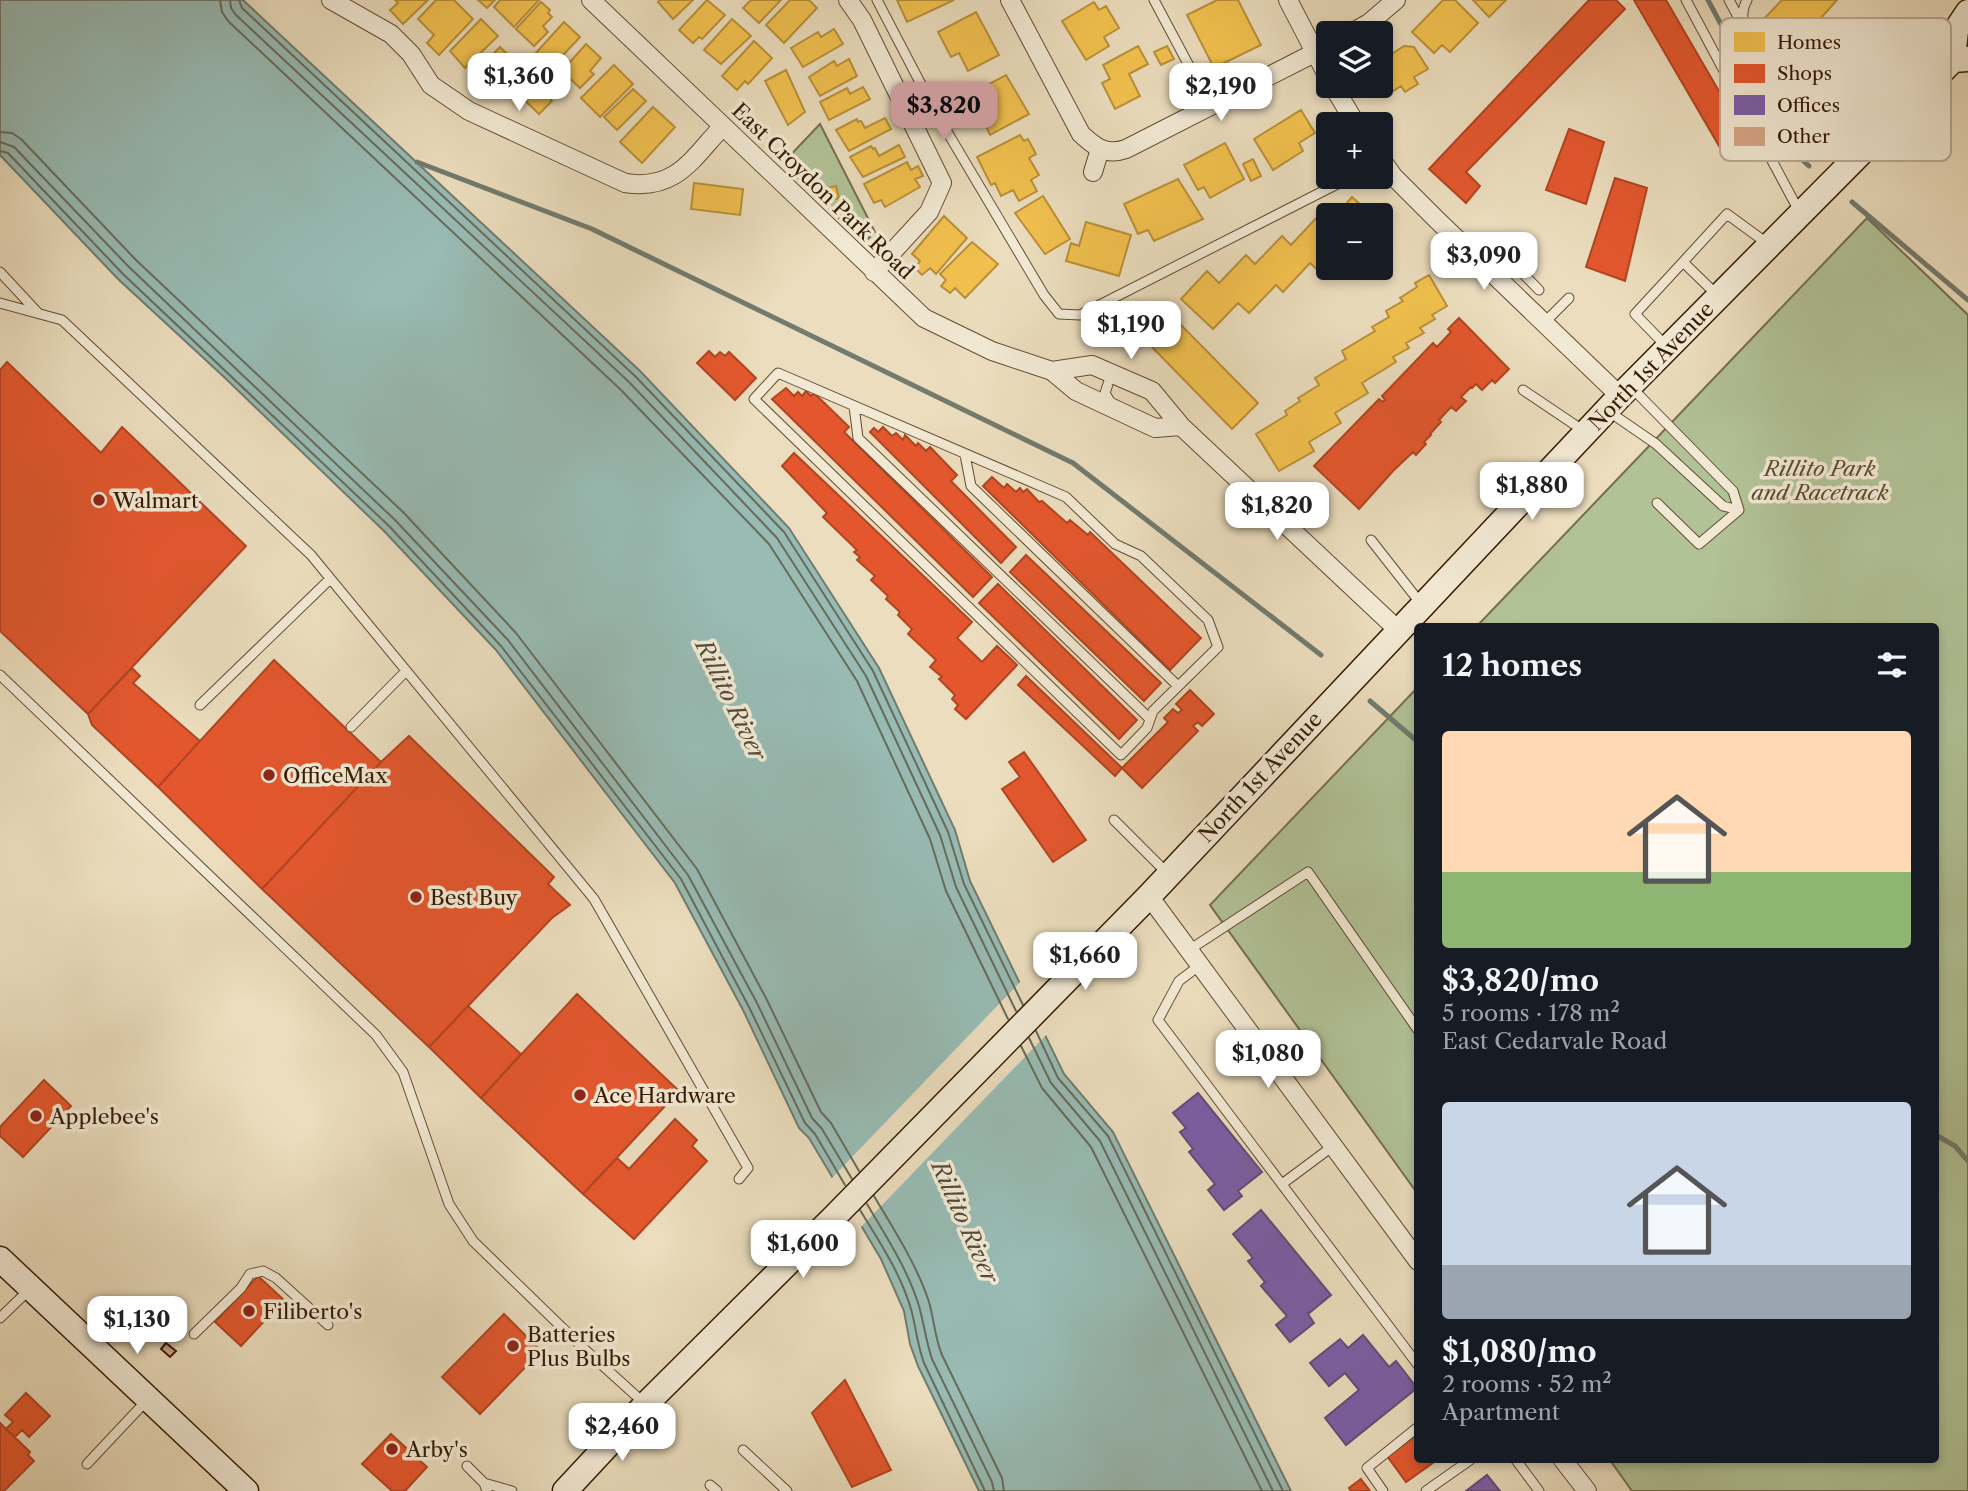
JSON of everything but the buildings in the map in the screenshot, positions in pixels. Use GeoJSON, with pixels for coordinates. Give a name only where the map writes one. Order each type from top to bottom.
{"type":"FeatureCollection","features":[{"type":"Feature","properties":{"kind":"main road","name":"North 1st Avenue"},"geometry":{"type":"LineString","coordinates":[[1960,62],[1956,30],[1968,12]]}},
{"type":"Feature","properties":{"kind":"main road","name":"North 1st Avenue"},"geometry":{"type":"LineString","coordinates":[[571,1489],[646,1404],[1149,896],[1586,432],[1853,161]]}},
{"type":"Feature","properties":{"kind":"main road"},"geometry":{"type":"LineString","coordinates":[[0,1259],[242,1490]]}},
{"type":"Feature","properties":{"kind":"street"},"geometry":{"type":"LineString","coordinates":[[331,0],[391,34],[411,54],[431,85],[449,100],[625,183],[640,186],[675,177],[723,126]]}},
{"type":"Feature","properties":{"kind":"street","name":"East Croydon Park Road"},"geometry":{"type":"LineString","coordinates":[[591,0],[924,318],[992,352],[1052,371],[1076,391],[1155,428],[1181,426]]}},
{"type":"Feature","properties":{"kind":"street"},"geometry":{"type":"LineString","coordinates":[[848,0],[868,32],[942,183],[929,212],[874,272]]}},
{"type":"Feature","properties":{"kind":"street"},"geometry":{"type":"LineString","coordinates":[[1010,0],[1081,134],[1102,150],[1115,153],[1316,53]]}},
{"type":"Feature","properties":{"kind":"street"},"geometry":{"type":"LineString","coordinates":[[1288,0],[1316,41]]}},
{"type":"Feature","properties":{"kind":"street"},"geometry":{"type":"LineString","coordinates":[[1371,21],[1396,0]]}},
{"type":"Feature","properties":{"kind":"street"},"geometry":{"type":"LineString","coordinates":[[1093,172],[1102,150]]}},
{"type":"Feature","properties":{"kind":"street"},"geometry":{"type":"LineString","coordinates":[[1393,176],[1619,398]]}},
{"type":"Feature","properties":{"kind":"street","name":"East Croydon Park Road"},"geometry":{"type":"LineString","coordinates":[[1052,371],[1092,365],[1152,391],[1181,426],[1398,630]]}},
{"type":"Feature","properties":{"kind":"street"},"geometry":{"type":"LineString","coordinates":[[1149,896],[1414,1256]]}},
{"type":"Feature","properties":{"kind":"street"},"geometry":{"type":"LineString","coordinates":[[1565,1463],[1587,1491]]}},
{"type":"Feature","properties":{"kind":"lane"},"geometry":{"type":"LineString","coordinates":[[877,0],[936,113],[1044,295],[1059,314],[1080,315],[1327,189]]}},
{"type":"Feature","properties":{"kind":"lane"},"geometry":{"type":"LineString","coordinates":[[1154,0],[1211,107]]}},
{"type":"Feature","properties":{"kind":"lane"},"geometry":{"type":"LineString","coordinates":[[1686,0],[1720,64]]}},
{"type":"Feature","properties":{"kind":"lane"},"geometry":{"type":"LineString","coordinates":[[1729,0],[1738,18]]}},
{"type":"Feature","properties":{"kind":"lane"},"geometry":{"type":"LineString","coordinates":[[1741,18],[1747,0]]}},
{"type":"Feature","properties":{"kind":"lane"},"geometry":{"type":"LineString","coordinates":[[1772,161],[1800,214]]}},
{"type":"Feature","properties":{"kind":"lane"},"geometry":{"type":"LineString","coordinates":[[1841,161],[1847,167]]}},
{"type":"Feature","properties":{"kind":"lane"},"geometry":{"type":"LineString","coordinates":[[1667,348],[1635,314],[1727,214],[1769,245]]}},
{"type":"Feature","properties":{"kind":"lane"},"geometry":{"type":"LineString","coordinates":[[1477,258],[1492,242],[1539,290]]}},
{"type":"Feature","properties":{"kind":"lane"},"geometry":{"type":"LineString","coordinates":[[1683,262],[1719,296]]}},
{"type":"Feature","properties":{"kind":"lane"},"geometry":{"type":"LineString","coordinates":[[0,272],[39,314]]}},
{"type":"Feature","properties":{"kind":"lane"},"geometry":{"type":"LineString","coordinates":[[1544,323],[1569,298]]}},
{"type":"Feature","properties":{"kind":"lane"},"geometry":{"type":"LineString","coordinates":[[0,303],[62,320],[311,555],[594,899],[748,1168],[738,1179]]}},
{"type":"Feature","properties":{"kind":"lane"},"geometry":{"type":"LineString","coordinates":[[778,373],[854,406],[1066,497],[1115,544],[1141,556],[1208,620],[1218,646],[1153,711],[1147,728],[1121,755],[754,398],[778,373]]}},
{"type":"Feature","properties":{"kind":"lane"},"geometry":{"type":"LineString","coordinates":[[1114,409],[1105,394],[1109,381],[1118,376]]}},
{"type":"Feature","properties":{"kind":"lane"},"geometry":{"type":"LineString","coordinates":[[1523,390],[1586,432]]}},
{"type":"Feature","properties":{"kind":"lane"},"geometry":{"type":"LineString","coordinates":[[1619,398],[1656,444],[1723,506],[1739,510]]}},
{"type":"Feature","properties":{"kind":"lane"},"geometry":{"type":"LineString","coordinates":[[1619,398],[1733,491],[1739,510]]}},
{"type":"Feature","properties":{"kind":"lane"},"geometry":{"type":"LineString","coordinates":[[854,406],[858,438],[1150,719]]}},
{"type":"Feature","properties":{"kind":"lane"},"geometry":{"type":"LineString","coordinates":[[965,455],[971,486],[1178,687]]}},
{"type":"Feature","properties":{"kind":"lane"},"geometry":{"type":"LineString","coordinates":[[1657,503],[1699,544],[1739,510]]}},
{"type":"Feature","properties":{"kind":"lane"},"geometry":{"type":"LineString","coordinates":[[1371,540],[1422,605]]}},
{"type":"Feature","properties":{"kind":"lane"},"geometry":{"type":"LineString","coordinates":[[200,705],[330,579]]}},
{"type":"Feature","properties":{"kind":"lane"},"geometry":{"type":"LineString","coordinates":[[351,727],[406,671]]}},
{"type":"Feature","properties":{"kind":"lane"},"geometry":{"type":"LineString","coordinates":[[0,674],[376,1035],[403,1072],[449,1204],[473,1241],[646,1404]]}},
{"type":"Feature","properties":{"kind":"lane"},"geometry":{"type":"LineString","coordinates":[[1114,820],[1169,875]]}},
{"type":"Feature","properties":{"kind":"lane"},"geometry":{"type":"LineString","coordinates":[[1189,950],[1308,872],[1414,1024]]}},
{"type":"Feature","properties":{"kind":"lane"},"geometry":{"type":"LineString","coordinates":[[1200,965],[1179,981],[1158,1020],[1414,1360]]}},
{"type":"Feature","properties":{"kind":"lane"},"geometry":{"type":"LineString","coordinates":[[1282,1184],[1333,1146]]}},
{"type":"Feature","properties":{"kind":"lane"},"geometry":{"type":"LineString","coordinates":[[194,1334],[241,1288],[250,1274],[263,1271],[276,1278],[328,1325]]}},
{"type":"Feature","properties":{"kind":"lane"},"geometry":{"type":"LineString","coordinates":[[0,1318],[31,1288]]}},
{"type":"Feature","properties":{"kind":"lane"},"geometry":{"type":"LineString","coordinates":[[87,1464],[148,1398]]}},
{"type":"Feature","properties":{"kind":"lane"},"geometry":{"type":"LineString","coordinates":[[1382,1491],[1367,1468],[1414,1430]]}},
{"type":"Feature","properties":{"kind":"lane"},"geometry":{"type":"LineString","coordinates":[[743,1450],[787,1491]]}},
{"type":"Feature","properties":{"kind":"lane"},"geometry":{"type":"LineString","coordinates":[[1426,1491],[1466,1463]]}},
{"type":"Feature","properties":{"kind":"lane"},"geometry":{"type":"LineString","coordinates":[[1518,1463],[1539,1491]]}},
{"type":"Feature","properties":{"kind":"lane"},"geometry":{"type":"LineString","coordinates":[[467,1466],[486,1487],[512,1491]]}},
{"type":"Feature","properties":{"kind":"green space"},"geometry":{"type":"Polygon","coordinates":[[[820,124],[875,232],[864,243],[783,163],[820,124]]]}},
{"type":"Feature","properties":{"kind":"green space","name":"Rillito Park and Racetrack"},"geometry":{"type":"Polygon","coordinates":[[[1867,218],[1968,315],[1968,1491],[1632,1491],[1612,1463],[1939,1463],[1939,623],[1480,623],[1867,218]]]}},
{"type":"Feature","properties":{"kind":"green space"},"geometry":{"type":"Polygon","coordinates":[[[1414,691],[1414,1189],[1210,905],[1414,691]]]}},
{"type":"Feature","properties":{"kind":"water","name":"Rillito River"},"geometry":{"type":"Polygon","coordinates":[[[0,0],[243,0],[640,371],[789,528],[879,668],[955,830],[970,881],[1064,1074],[1113,1132],[1291,1491],[979,1491],[918,1366],[910,1344],[904,1311],[881,1259],[809,1138],[799,1128],[743,1010],[675,883],[496,650],[384,531],[118,279],[0,155],[0,0]]]}},
{"type":"Feature","properties":{"kind":"water"},"geometry":{"type":"Polygon","coordinates":[[[1154,305],[1168,318],[1144,334],[1136,326],[1154,305]]]}},
{"type":"Feature","properties":{"kind":"pier"},"geometry":{"type":"Polygon","coordinates":[[[1022,980],[1048,1033],[859,1229],[830,1180],[1022,980]]]}},
{"type":"Feature","properties":{"kind":"waterway"},"geometry":{"type":"LineString","coordinates":[[1708,0],[1720,22]]}},
{"type":"Feature","properties":{"kind":"waterway"},"geometry":{"type":"LineString","coordinates":[[1804,161],[1809,166]]}},
{"type":"Feature","properties":{"kind":"waterway"},"geometry":{"type":"LineString","coordinates":[[417,162],[592,229],[1073,463],[1321,655]]}},
{"type":"Feature","properties":{"kind":"waterway"},"geometry":{"type":"LineString","coordinates":[[1852,202],[1968,300]]}},
{"type":"Feature","properties":{"kind":"waterway"},"geometry":{"type":"LineString","coordinates":[[1370,701],[1414,739]]}},
{"type":"Feature","properties":{"kind":"waterway"},"geometry":{"type":"LineString","coordinates":[[1939,1137],[1955,1146],[1968,1161]]}},
{"type":"Feature","properties":{"kind":"place","name":"Walmart"},"geometry":{"type":"Point","coordinates":[99,500]}},
{"type":"Feature","properties":{"kind":"place","name":"OfficeMax"},"geometry":{"type":"Point","coordinates":[269,775]}},
{"type":"Feature","properties":{"kind":"place","name":"Best Buy"},"geometry":{"type":"Point","coordinates":[416,897]}},
{"type":"Feature","properties":{"kind":"place","name":"Ace Hardware"},"geometry":{"type":"Point","coordinates":[580,1095]}},
{"type":"Feature","properties":{"kind":"place","name":"Applebee's"},"geometry":{"type":"Point","coordinates":[36,1116]}},
{"type":"Feature","properties":{"kind":"place","name":"Filiberto's"},"geometry":{"type":"Point","coordinates":[249,1311]}},
{"type":"Feature","properties":{"kind":"place","name":"Batteries Plus Bulbs"},"geometry":{"type":"Point","coordinates":[513,1346]}},
{"type":"Feature","properties":{"kind":"place","name":"Arby's"},"geometry":{"type":"Point","coordinates":[392,1449]}}]}
